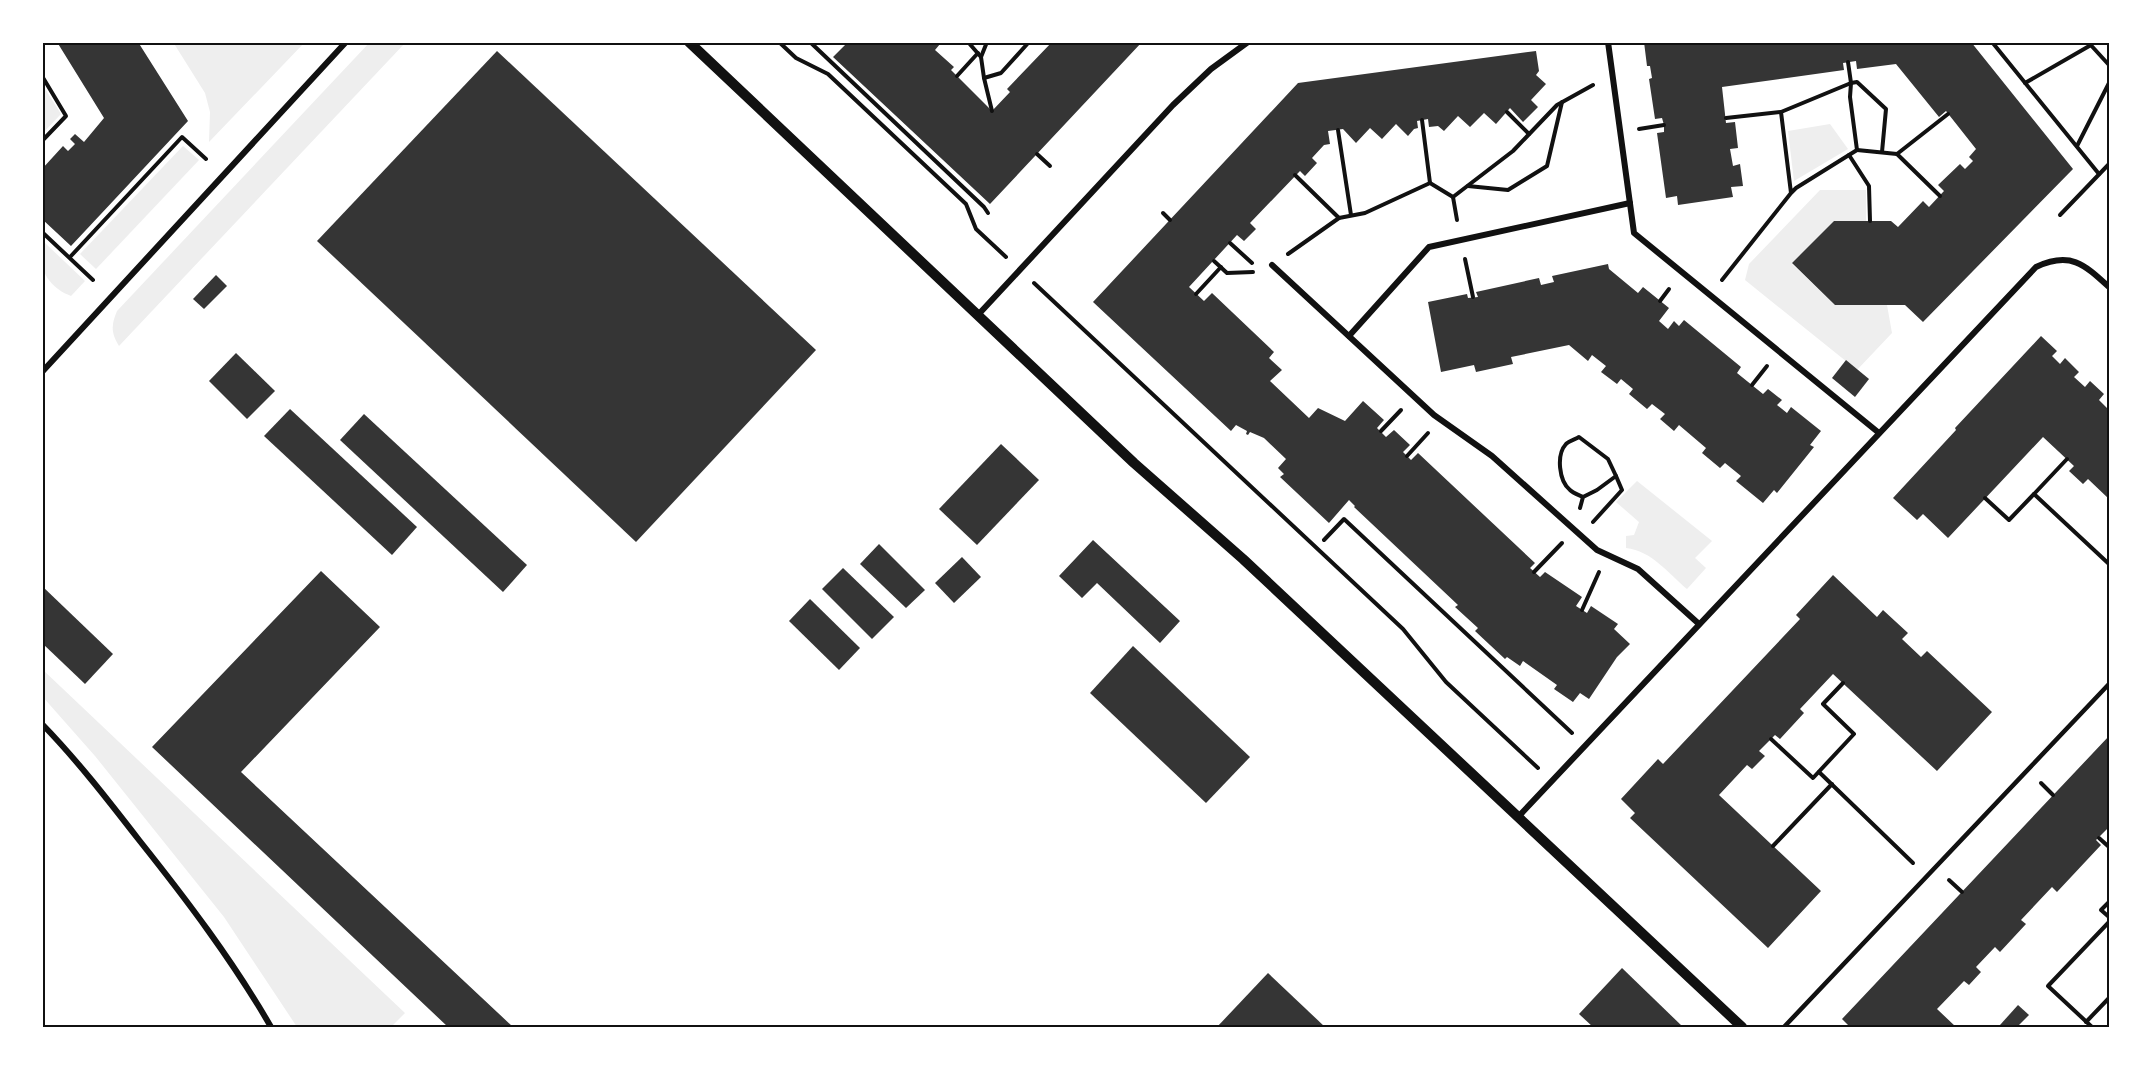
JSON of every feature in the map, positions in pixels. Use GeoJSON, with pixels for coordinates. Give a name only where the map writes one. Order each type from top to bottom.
{"type":"FeatureCollection","features":[{"type":"Feature","properties":{"kind":"street"},"geometry":{"type":"LineString","coordinates":[[42,372],[346,42]]}},
{"type":"Feature","properties":{"kind":"street"},"geometry":{"type":"LineString","coordinates":[[689,42],[1134,464],[1252,568],[1742,1027]]}},
{"type":"Feature","properties":{"kind":"street"},"geometry":{"type":"LineString","coordinates":[[977,316],[1173,105],[1211,69],[1248,42]]}},
{"type":"Feature","properties":{"kind":"street"},"geometry":{"type":"LineString","coordinates":[[1608,42],[1634,233],[1879,433]]}},
{"type":"Feature","properties":{"kind":"street"},"geometry":{"type":"LineString","coordinates":[[1349,336],[1429,248],[1630,203]]}},
{"type":"Feature","properties":{"kind":"street"},"geometry":{"type":"LineString","coordinates":[[1518,817],[2036,267],[2048,261],[2073,260],[2084,265],[2109,287]]}},
{"type":"Feature","properties":{"kind":"street"},"geometry":{"type":"LineString","coordinates":[[1272,265],[1441,420],[1492,456],[1597,550],[1638,569],[1699,624]]}},
{"type":"Feature","properties":{"kind":"street"},"geometry":{"type":"LineString","coordinates":[[42,724],[86,773],[172,881],[253,996],[271,1027]]}},
{"type":"Feature","properties":{"kind":"lane"},"geometry":{"type":"LineString","coordinates":[[1784,1027],[2109,684]]}},
{"type":"Feature","properties":{"kind":"path"},"geometry":{"type":"LineString","coordinates":[[779,42],[796,58],[828,74],[966,204],[976,229],[999,250]]}},
{"type":"Feature","properties":{"kind":"path"},"geometry":{"type":"LineString","coordinates":[[810,42],[984,207],[987,213]]}},
{"type":"Feature","properties":{"kind":"path"},"geometry":{"type":"LineString","coordinates":[[968,42],[979,55],[992,111]]}},
{"type":"Feature","properties":{"kind":"path"},"geometry":{"type":"LineString","coordinates":[[957,76],[979,55],[987,42]]}},
{"type":"Feature","properties":{"kind":"path"},"geometry":{"type":"LineString","coordinates":[[984,78],[1001,73],[1029,42]]}},
{"type":"Feature","properties":{"kind":"path"},"geometry":{"type":"LineString","coordinates":[[1995,43],[2099,174]]}},
{"type":"Feature","properties":{"kind":"path"},"geometry":{"type":"LineString","coordinates":[[2025,83],[2090,44],[2109,65]]}},
{"type":"Feature","properties":{"kind":"path"},"geometry":{"type":"LineString","coordinates":[[1848,62],[1857,150]]}},
{"type":"Feature","properties":{"kind":"path"},"geometry":{"type":"LineString","coordinates":[[1430,183],[1453,197],[1513,151],[1557,105],[1612,73]]}},
{"type":"Feature","properties":{"kind":"path"},"geometry":{"type":"LineString","coordinates":[[42,76],[66,116],[42,141]]}},
{"type":"Feature","properties":{"kind":"path"},"geometry":{"type":"LineString","coordinates":[[1726,118],[1781,112],[1857,82],[1886,109],[1882,152]]}},
{"type":"Feature","properties":{"kind":"path"},"geometry":{"type":"LineString","coordinates":[[2077,146],[2109,83]]}},
{"type":"Feature","properties":{"kind":"path"},"geometry":{"type":"LineString","coordinates":[[1467,186],[1508,190],[1547,166],[1563,102]]}},
{"type":"Feature","properties":{"kind":"path"},"geometry":{"type":"LineString","coordinates":[[1507,111],[1529,134]]}},
{"type":"Feature","properties":{"kind":"path"},"geometry":{"type":"LineString","coordinates":[[1781,112],[1791,193]]}},
{"type":"Feature","properties":{"kind":"path"},"geometry":{"type":"LineString","coordinates":[[1897,154],[1948,114]]}},
{"type":"Feature","properties":{"kind":"path"},"geometry":{"type":"LineString","coordinates":[[1422,120],[1430,183]]}},
{"type":"Feature","properties":{"kind":"path"},"geometry":{"type":"LineString","coordinates":[[1338,130],[1351,215]]}},
{"type":"Feature","properties":{"kind":"path"},"geometry":{"type":"LineString","coordinates":[[70,257],[182,137],[206,159]]}},
{"type":"Feature","properties":{"kind":"path"},"geometry":{"type":"LineString","coordinates":[[1710,295],[1796,188],[1857,150],[1897,154],[1940,195]]}},
{"type":"Feature","properties":{"kind":"path"},"geometry":{"type":"LineString","coordinates":[[1037,154],[1050,166]]}},
{"type":"Feature","properties":{"kind":"path"},"geometry":{"type":"LineString","coordinates":[[1849,155],[1869,186],[1870,221]]}},
{"type":"Feature","properties":{"kind":"path"},"geometry":{"type":"LineString","coordinates":[[2060,215],[2109,164]]}},
{"type":"Feature","properties":{"kind":"path"},"geometry":{"type":"LineString","coordinates":[[1295,175],[1339,218]]}},
{"type":"Feature","properties":{"kind":"path"},"geometry":{"type":"LineString","coordinates":[[1214,261],[1227,273],[1262,272],[1339,218],[1365,213],[1430,183]]}},
{"type":"Feature","properties":{"kind":"path"},"geometry":{"type":"LineString","coordinates":[[1163,213],[1170,220]]}},
{"type":"Feature","properties":{"kind":"path"},"geometry":{"type":"LineString","coordinates":[[42,232],[93,280]]}},
{"type":"Feature","properties":{"kind":"path"},"geometry":{"type":"LineString","coordinates":[[1461,240],[1473,297]]}},
{"type":"Feature","properties":{"kind":"path"},"geometry":{"type":"LineString","coordinates":[[1230,243],[1262,272]]}},
{"type":"Feature","properties":{"kind":"path"},"geometry":{"type":"LineString","coordinates":[[1196,294],[1221,267]]}},
{"type":"Feature","properties":{"kind":"path"},"geometry":{"type":"LineString","coordinates":[[1036,286],[1403,629],[1446,682],[1552,781]]}},
{"type":"Feature","properties":{"kind":"path"},"geometry":{"type":"LineString","coordinates":[[1381,431],[1414,397]]}},
{"type":"Feature","properties":{"kind":"path"},"geometry":{"type":"LineString","coordinates":[[1407,456],[1441,420]]}},
{"type":"Feature","properties":{"kind":"path"},"geometry":{"type":"LineString","coordinates":[[1581,536],[1623,490],[1608,459],[1580,437],[1566,443],[1561,454],[1562,477],[1569,489],[1583,497]]}},
{"type":"Feature","properties":{"kind":"path"},"geometry":{"type":"LineString","coordinates":[[1985,498],[2009,520],[2067,459]]}},
{"type":"Feature","properties":{"kind":"path"},"geometry":{"type":"LineString","coordinates":[[1534,572],[1574,530],[1583,497],[1616,476]]}},
{"type":"Feature","properties":{"kind":"path"},"geometry":{"type":"LineString","coordinates":[[2034,494],[2109,564]]}},
{"type":"Feature","properties":{"kind":"path"},"geometry":{"type":"LineString","coordinates":[[1324,540],[1344,519],[1572,734]]}},
{"type":"Feature","properties":{"kind":"path"},"geometry":{"type":"LineString","coordinates":[[1582,610],[1606,555]]}},
{"type":"Feature","properties":{"kind":"path"},"geometry":{"type":"LineString","coordinates":[[1772,739],[1812,778],[1854,734],[1823,704],[1843,683]]}},
{"type":"Feature","properties":{"kind":"path"},"geometry":{"type":"LineString","coordinates":[[1819,772],[1926,876]]}},
{"type":"Feature","properties":{"kind":"path"},"geometry":{"type":"LineString","coordinates":[[1773,846],[1832,784]]}},
{"type":"Feature","properties":{"kind":"path"},"geometry":{"type":"LineString","coordinates":[[2099,837],[2109,847]]}},
{"type":"Feature","properties":{"kind":"path"},"geometry":{"type":"LineString","coordinates":[[2092,1027],[2048,986],[2109,920],[2101,910],[2109,902]]}},
{"type":"Feature","properties":{"kind":"path"},"geometry":{"type":"LineString","coordinates":[[2086,1022],[2109,998]]}},
{"type":"Feature","properties":{"kind":"shaded area"},"geometry":{"type":"Polygon","coordinates":[[[173,42],[305,42],[209,142],[210,112],[205,93],[173,42]]]}},
{"type":"Feature","properties":{"kind":"shaded area"},"geometry":{"type":"Polygon","coordinates":[[[370,42],[406,42],[119,346],[113,329],[117,311],[370,42]]]}},
{"type":"Feature","properties":{"kind":"shaded area"},"geometry":{"type":"Polygon","coordinates":[[[42,84],[61,114],[42,134],[42,106],[45,103],[42,101],[42,84]]]}},
{"type":"Feature","properties":{"kind":"shaded area"},"geometry":{"type":"Polygon","coordinates":[[[1830,124],[1848,149],[1794,181],[1788,131],[1830,124]]]}},
{"type":"Feature","properties":{"kind":"shaded area"},"geometry":{"type":"Polygon","coordinates":[[[183,146],[199,160],[96,269],[80,254],[183,146]]]}},
{"type":"Feature","properties":{"kind":"shaded area"},"geometry":{"type":"Polygon","coordinates":[[[1820,190],[1866,190],[1866,221],[1834,221],[1792,264],[1835,305],[1887,305],[1892,333],[1857,370],[1745,280],[1749,264],[1820,190]]]}},
{"type":"Feature","properties":{"kind":"shaded area"},"geometry":{"type":"Polygon","coordinates":[[[44,242],[85,281],[71,296],[56,287],[46,275],[41,259],[44,242]]]}},
{"type":"Feature","properties":{"kind":"shaded area"},"geometry":{"type":"Polygon","coordinates":[[[1637,481],[1712,541],[1695,558],[1706,568],[1687,589],[1652,558],[1626,548],[1626,536],[1634,535],[1639,522],[1616,502],[1637,481]]]}},
{"type":"Feature","properties":{"kind":"shaded area"},"geometry":{"type":"Polygon","coordinates":[[[42,669],[405,1013],[391,1027],[297,1027],[224,917],[95,756],[42,696],[42,669]]]}},
{"type":"Feature","properties":{"kind":"building"},"geometry":{"type":"Polygon","coordinates":[[[57,42],[138,42],[188,121],[71,246],[42,219],[42,169],[63,146],[68,151],[75,144],[70,139],[75,134],[84,142],[104,118],[57,42]]]}},
{"type":"Feature","properties":{"kind":"building"},"geometry":{"type":"Polygon","coordinates":[[[848,42],[937,42],[940,44],[935,50],[954,67],[951,70],[992,111],[1010,92],[1007,89],[1052,42],[1056,45],[1058,42],[1142,42],[990,204],[833,57],[848,42]]]}},
{"type":"Feature","properties":{"kind":"building"},"geometry":{"type":"Polygon","coordinates":[[[1644,42],[1971,42],[2073,169],[1923,322],[1905,305],[1835,305],[1792,263],[1834,221],[1891,221],[1898,227],[1923,201],[1929,207],[1944,191],[1938,185],[1960,164],[1965,169],[1973,161],[1969,157],[1976,149],[1946,111],[1939,117],[1896,64],[1857,69],[1856,61],[1843,63],[1844,70],[1722,87],[1726,123],[1735,122],[1738,148],[1730,149],[1733,166],[1740,164],[1743,186],[1731,187],[1733,197],[1678,205],[1677,196],[1666,198],[1657,133],[1664,132],[1664,125],[1662,118],[1655,119],[1649,79],[1652,78],[1650,66],[1647,66],[1644,42]]]}},
{"type":"Feature","properties":{"kind":"building"},"geometry":{"type":"Polygon","coordinates":[[[497,51],[816,350],[636,542],[317,241],[497,51]]]}},
{"type":"Feature","properties":{"kind":"building"},"geometry":{"type":"Polygon","coordinates":[[[1536,51],[1539,71],[1536,75],[1546,84],[1531,100],[1538,107],[1523,122],[1510,108],[1496,124],[1484,113],[1470,127],[1458,116],[1444,131],[1438,126],[1429,127],[1428,119],[1417,121],[1418,128],[1408,136],[1396,124],[1382,139],[1370,128],[1356,143],[1343,129],[1328,131],[1330,144],[1324,145],[1312,158],[1317,163],[1305,176],[1300,171],[1250,223],[1256,229],[1244,241],[1237,235],[1189,287],[1204,301],[1212,293],[1274,352],[1269,358],[1282,370],[1270,381],[1309,418],[1318,408],[1345,421],[1363,401],[1384,420],[1377,428],[1386,437],[1394,430],[1410,445],[1403,452],[1411,460],[1418,453],[1535,563],[1530,568],[1540,577],[1545,572],[1582,597],[1576,606],[1587,613],[1591,606],[1618,624],[1614,629],[1630,644],[1617,657],[1589,699],[1580,693],[1573,702],[1554,689],[1557,685],[1523,661],[1520,666],[1507,657],[1505,659],[1475,631],[1478,628],[1455,607],[1458,605],[1349,500],[1329,523],[1280,477],[1284,474],[1278,468],[1286,459],[1264,438],[1250,432],[1248,435],[1247,431],[1236,425],[1231,431],[1093,302],[1298,83],[1536,51]]]}},
{"type":"Feature","properties":{"kind":"building"},"geometry":{"type":"Polygon","coordinates":[[[1608,264],[1609,269],[1638,293],[1643,287],[1669,308],[1659,321],[1668,329],[1674,321],[1679,326],[1684,320],[1741,367],[1737,373],[1763,394],[1768,389],[1782,400],[1777,405],[1787,413],[1791,407],[1821,431],[1810,445],[1814,447],[1777,493],[1774,490],[1763,503],[1736,481],[1741,476],[1725,463],[1720,468],[1702,453],[1706,448],[1679,425],[1674,431],[1660,419],[1665,414],[1652,404],[1647,409],[1629,394],[1633,389],[1621,379],[1617,384],[1601,372],[1606,366],[1592,355],[1588,361],[1569,345],[1511,357],[1513,364],[1476,372],[1474,365],[1441,372],[1428,302],[1467,294],[1468,298],[1478,297],[1476,292],[1539,278],[1541,285],[1554,282],[1552,276],[1608,264]]]}},
{"type":"Feature","properties":{"kind":"building"},"geometry":{"type":"Polygon","coordinates":[[[216,275],[227,286],[204,309],[193,299],[216,275]]]}},
{"type":"Feature","properties":{"kind":"building"},"geometry":{"type":"Polygon","coordinates":[[[2041,336],[2057,351],[2052,356],[2060,364],[2065,358],[2079,372],[2074,377],[2085,387],[2090,381],[2104,394],[2099,400],[2109,410],[2109,499],[2088,479],[2083,484],[2069,471],[2074,466],[2043,437],[1948,538],[1923,514],[1917,520],[1893,498],[2041,336]]]}},
{"type":"Feature","properties":{"kind":"building"},"geometry":{"type":"Polygon","coordinates":[[[236,353],[275,391],[247,419],[209,381],[236,353]]]}},
{"type":"Feature","properties":{"kind":"building"},"geometry":{"type":"Polygon","coordinates":[[[1846,360],[1869,379],[1855,397],[1832,378],[1846,360]]]}},
{"type":"Feature","properties":{"kind":"building"},"geometry":{"type":"Polygon","coordinates":[[[290,409],[417,527],[392,555],[264,436],[290,409]]]}},
{"type":"Feature","properties":{"kind":"building"},"geometry":{"type":"Polygon","coordinates":[[[364,414],[527,565],[503,592],[340,440],[364,414]]]}},
{"type":"Feature","properties":{"kind":"building"},"geometry":{"type":"Polygon","coordinates":[[[1001,444],[1039,480],[977,545],[939,509],[1001,444]]]}},
{"type":"Feature","properties":{"kind":"building"},"geometry":{"type":"Polygon","coordinates":[[[1093,540],[1180,621],[1160,643],[1097,583],[1082,598],[1059,576],[1093,540]]]}},
{"type":"Feature","properties":{"kind":"building"},"geometry":{"type":"Polygon","coordinates":[[[879,544],[925,590],[906,608],[860,564],[879,544]]]}},
{"type":"Feature","properties":{"kind":"building"},"geometry":{"type":"Polygon","coordinates":[[[962,557],[981,577],[954,603],[935,583],[962,557]]]}},
{"type":"Feature","properties":{"kind":"building"},"geometry":{"type":"Polygon","coordinates":[[[843,568],[894,617],[872,639],[822,589],[843,568]]]}},
{"type":"Feature","properties":{"kind":"building"},"geometry":{"type":"Polygon","coordinates":[[[321,571],[380,627],[241,772],[513,1027],[448,1027],[152,747],[321,571]]]}},
{"type":"Feature","properties":{"kind":"building"},"geometry":{"type":"Polygon","coordinates":[[[1833,575],[1877,617],[1883,610],[1908,633],[1902,639],[1921,657],[1927,651],[1992,712],[1937,771],[1833,674],[1800,709],[1804,713],[1780,739],[1775,735],[1759,751],[1765,756],[1752,769],[1747,765],[1719,795],[1821,891],[1768,948],[1630,818],[1635,813],[1621,799],[1658,759],[1663,764],[1800,619],[1796,615],[1833,575]]]}},
{"type":"Feature","properties":{"kind":"building"},"geometry":{"type":"Polygon","coordinates":[[[42,586],[113,654],[85,684],[42,643],[42,586]]]}},
{"type":"Feature","properties":{"kind":"building"},"geometry":{"type":"Polygon","coordinates":[[[810,599],[860,648],[839,670],[789,621],[810,599]]]}},
{"type":"Feature","properties":{"kind":"building"},"geometry":{"type":"Polygon","coordinates":[[[1133,646],[1250,757],[1206,803],[1090,693],[1133,646]]]}},
{"type":"Feature","properties":{"kind":"building"},"geometry":{"type":"Polygon","coordinates":[[[2109,736],[2109,827],[2096,840],[2101,845],[2057,892],[2052,887],[2021,920],[2026,924],[2000,952],[1995,947],[1976,967],[1981,972],[1969,985],[1964,981],[1937,1009],[1956,1027],[1850,1027],[1842,1019],[2109,736]]]}},
{"type":"Feature","properties":{"kind":"building"},"geometry":{"type":"Polygon","coordinates":[[[1622,968],[1683,1027],[1593,1027],[1579,1014],[1622,968]]]}},
{"type":"Feature","properties":{"kind":"building"},"geometry":{"type":"Polygon","coordinates":[[[1268,973],[1325,1027],[1217,1027],[1268,973]]]}},
{"type":"Feature","properties":{"kind":"building"},"geometry":{"type":"Polygon","coordinates":[[[2018,1005],[2029,1015],[2017,1027],[2002,1027],[2000,1025],[2018,1005]]]}}]}
